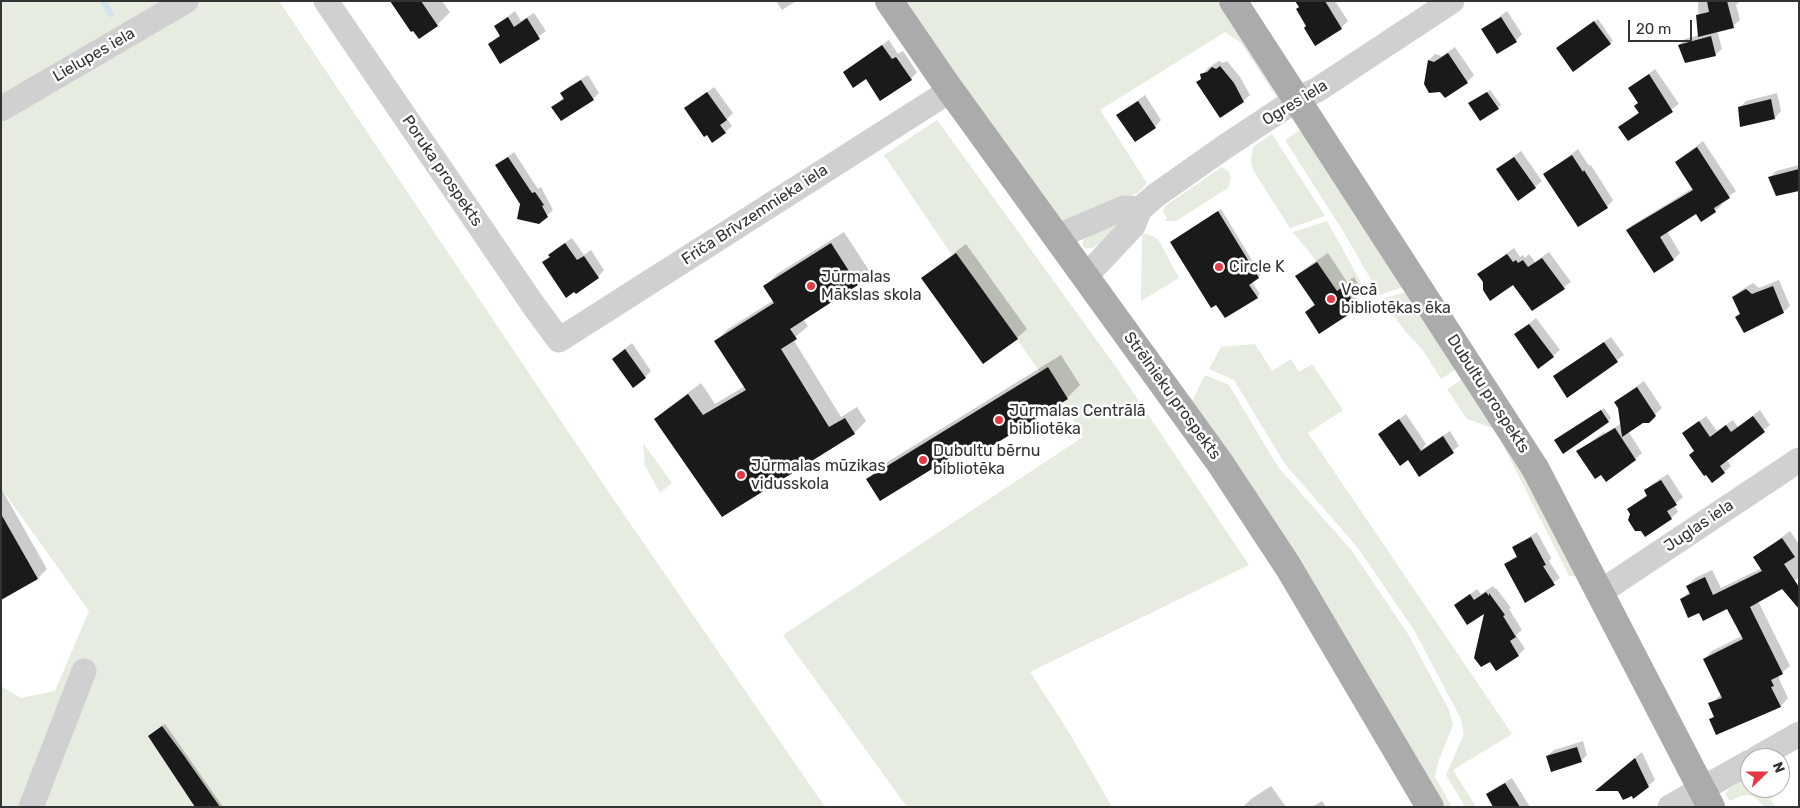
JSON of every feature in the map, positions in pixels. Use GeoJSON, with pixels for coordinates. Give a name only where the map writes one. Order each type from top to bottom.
{"type":"FeatureCollection","features":[{"type":"Feature","properties":{"kind":"main road","name":"Strēlnieku prospekts"},"geometry":{"type":"LineString","coordinates":[[889,1],[1056,237],[1175,399],[1273,544],[1430,807]]}},
{"type":"Feature","properties":{"kind":"main road","name":"Dubultu prospekts"},"geometry":{"type":"LineString","coordinates":[[1233,1],[1535,468],[1706,798]]}},
{"type":"Feature","properties":{"kind":"street","name":"Lielupes iela"},"geometry":{"type":"LineString","coordinates":[[1,108],[186,1]]}},
{"type":"Feature","properties":{"kind":"street","name":"Poruka prospekts"},"geometry":{"type":"LineString","coordinates":[[326,1],[534,306],[560,340]]}},
{"type":"Feature","properties":{"kind":"street","name":"Ogres iela"},"geometry":{"type":"LineString","coordinates":[[1085,277],[1133,226],[1140,208],[1297,99],[1317,90],[1452,1]]}},
{"type":"Feature","properties":{"kind":"street","name":"Friča Brīvzemnieka iela"},"geometry":{"type":"LineString","coordinates":[[560,340],[951,90]]}},
{"type":"Feature","properties":{"kind":"street","name":"Ogres iela"},"geometry":{"type":"LineString","coordinates":[[1056,237],[1124,208],[1140,208]]}},
{"type":"Feature","properties":{"kind":"street","name":"Juglas iela"},"geometry":{"type":"LineString","coordinates":[[1599,593],[1799,460]]}},
{"type":"Feature","properties":{"kind":"street"},"geometry":{"type":"LineString","coordinates":[[31,807],[84,671]]}},
{"type":"Feature","properties":{"kind":"street"},"geometry":{"type":"LineString","coordinates":[[1774,748],[1799,734]]}},
{"type":"Feature","properties":{"kind":"street"},"geometry":{"type":"LineString","coordinates":[[1670,807],[1706,798],[1740,770]]}},
{"type":"Feature","properties":{"kind":"shaded area"},"geometry":{"type":"Polygon","coordinates":[[[1,1],[279,1],[614,500],[825,807],[1,807],[1,686],[21,698],[55,691],[89,611],[1,488],[1,1]]]}},
{"type":"Feature","properties":{"kind":"shaded area"},"geometry":{"type":"Polygon","coordinates":[[[903,1],[1220,1],[1278,85],[1277,98],[1241,43],[1225,32],[1100,110],[1147,183],[1138,193],[1071,223],[1054,219],[903,1]]]}},
{"type":"Feature","properties":{"kind":"shaded area"},"geometry":{"type":"Polygon","coordinates":[[[937,120],[1116,367],[1249,565],[1030,672],[1068,731],[1112,807],[907,807],[783,635],[1083,437],[1063,402],[1068,399],[1048,367],[1040,372],[956,253],[952,255],[884,155],[937,120]]]}},
{"type":"Feature","properties":{"kind":"shaded area"},"geometry":{"type":"Polygon","coordinates":[[[1303,128],[1406,286],[1380,295],[1343,231],[1285,140],[1303,128]]]}},
{"type":"Feature","properties":{"kind":"shaded area"},"geometry":{"type":"Polygon","coordinates":[[[1272,134],[1325,216],[1290,228],[1253,170],[1251,161],[1253,147],[1272,134]]]}},
{"type":"Feature","properties":{"kind":"shaded area"},"geometry":{"type":"Polygon","coordinates":[[[1222,167],[1229,172],[1231,179],[1228,188],[1176,221],[1165,221],[1167,218],[1163,212],[1165,206],[1222,167]]]}},
{"type":"Feature","properties":{"kind":"shaded area"},"geometry":{"type":"Polygon","coordinates":[[[1124,213],[1129,224],[1092,248],[1084,248],[1082,243],[1087,233],[1124,213]]]}},
{"type":"Feature","properties":{"kind":"shaded area"},"geometry":{"type":"Polygon","coordinates":[[[1327,221],[1364,288],[1351,298],[1344,286],[1337,291],[1293,232],[1327,221]]]}},
{"type":"Feature","properties":{"kind":"shaded area"},"geometry":{"type":"Polygon","coordinates":[[[1142,234],[1148,234],[1158,239],[1179,278],[1141,301],[1142,234]]]}},
{"type":"Feature","properties":{"kind":"shaded area"},"geometry":{"type":"Polygon","coordinates":[[[1409,291],[1460,367],[1441,379],[1422,349],[1405,331],[1382,299],[1409,291]]]}},
{"type":"Feature","properties":{"kind":"shaded area"},"geometry":{"type":"Polygon","coordinates":[[[1255,344],[1272,371],[1291,359],[1299,372],[1312,364],[1343,410],[1308,433],[1512,734],[1453,770],[1476,807],[1465,807],[1446,775],[1464,734],[1461,719],[1414,630],[1358,548],[1285,464],[1234,380],[1209,369],[1221,347],[1255,344]]]}},
{"type":"Feature","properties":{"kind":"shaded area"},"geometry":{"type":"Polygon","coordinates":[[[1205,375],[1229,385],[1278,467],[1352,551],[1408,634],[1449,710],[1453,725],[1438,762],[1435,777],[1452,807],[1443,807],[1191,403],[1205,375]]]}},
{"type":"Feature","properties":{"kind":"shaded area"},"geometry":{"type":"Polygon","coordinates":[[[1466,377],[1498,425],[1578,576],[1569,576],[1495,429],[1467,419],[1447,389],[1466,377]]]}},
{"type":"Feature","properties":{"kind":"shaded area"},"geometry":{"type":"Polygon","coordinates":[[[643,443],[672,483],[660,493],[645,466],[643,443]]]}},
{"type":"Feature","properties":{"kind":"shaded area"},"geometry":{"type":"Polygon","coordinates":[[[1740,778],[1740,796],[1730,801],[1725,794],[1736,785],[1734,781],[1740,778]]]}},
{"type":"Feature","properties":{"kind":"shaded area"},"geometry":{"type":"Polygon","coordinates":[[[1756,798],[1770,798],[1775,807],[1764,807],[1756,798]]]}},
{"type":"Feature","properties":{"kind":"building"},"geometry":{"type":"Polygon","coordinates":[[[390,1],[421,1],[438,26],[419,39],[413,31],[411,32],[390,1]]]}},
{"type":"Feature","properties":{"kind":"building"},"geometry":{"type":"Polygon","coordinates":[[[1295,1],[1325,1],[1342,29],[1315,46],[1304,28],[1306,26],[1296,9],[1299,7],[1295,1]]]}},
{"type":"Feature","properties":{"kind":"building"},"geometry":{"type":"Polygon","coordinates":[[[1707,1],[1727,1],[1734,28],[1698,37],[1696,15],[1709,12],[1707,1]]]}},
{"type":"Feature","properties":{"kind":"building"},"geometry":{"type":"Polygon","coordinates":[[[508,17],[514,27],[527,18],[540,39],[500,64],[488,44],[500,36],[494,26],[508,17]]]}},
{"type":"Feature","properties":{"kind":"building"},"geometry":{"type":"Polygon","coordinates":[[[1501,17],[1517,42],[1497,54],[1481,29],[1501,17]]]}},
{"type":"Feature","properties":{"kind":"building"},"geometry":{"type":"Polygon","coordinates":[[[1594,21],[1611,44],[1573,72],[1556,48],[1594,21]]]}},
{"type":"Feature","properties":{"kind":"building"},"geometry":{"type":"Polygon","coordinates":[[[1711,36],[1716,56],[1685,63],[1678,45],[1711,36]]]}},
{"type":"Feature","properties":{"kind":"building"},"geometry":{"type":"Polygon","coordinates":[[[882,45],[892,59],[896,57],[912,80],[880,101],[866,79],[853,88],[843,72],[882,45]]]}},
{"type":"Feature","properties":{"kind":"building"},"geometry":{"type":"Polygon","coordinates":[[[1448,53],[1468,83],[1445,98],[1440,92],[1429,93],[1424,84],[1428,60],[1434,62],[1448,53]]]}},
{"type":"Feature","properties":{"kind":"building"},"geometry":{"type":"Polygon","coordinates":[[[1220,66],[1234,83],[1244,102],[1220,118],[1196,82],[1201,79],[1200,74],[1207,72],[1212,67],[1216,69],[1220,66]]]}},
{"type":"Feature","properties":{"kind":"building"},"geometry":{"type":"Polygon","coordinates":[[[1649,74],[1673,112],[1628,141],[1618,127],[1639,113],[1634,106],[1638,103],[1628,88],[1649,74]]]}},
{"type":"Feature","properties":{"kind":"building"},"geometry":{"type":"Polygon","coordinates":[[[581,80],[594,100],[561,121],[551,107],[564,99],[560,93],[581,80]]]}},
{"type":"Feature","properties":{"kind":"building"},"geometry":{"type":"Polygon","coordinates":[[[707,92],[727,120],[720,125],[726,133],[712,143],[707,135],[704,137],[684,108],[707,92]]]}},
{"type":"Feature","properties":{"kind":"building"},"geometry":{"type":"Polygon","coordinates":[[[1487,92],[1499,109],[1480,121],[1468,103],[1487,92]]]}},
{"type":"Feature","properties":{"kind":"building"},"geometry":{"type":"Polygon","coordinates":[[[1771,99],[1775,119],[1740,127],[1738,107],[1771,99]]]}},
{"type":"Feature","properties":{"kind":"building"},"geometry":{"type":"Polygon","coordinates":[[[1138,101],[1156,128],[1135,142],[1116,115],[1138,101]]]}},
{"type":"Feature","properties":{"kind":"building"},"geometry":{"type":"Polygon","coordinates":[[[1697,147],[1730,198],[1714,208],[1716,212],[1701,222],[1696,214],[1660,237],[1674,260],[1654,273],[1626,230],[1693,190],[1675,162],[1697,147]]]}},
{"type":"Feature","properties":{"kind":"building"},"geometry":{"type":"Polygon","coordinates":[[[1572,155],[1608,208],[1578,227],[1543,174],[1572,155]]]}},
{"type":"Feature","properties":{"kind":"building"},"geometry":{"type":"Polygon","coordinates":[[[508,157],[532,193],[535,192],[544,205],[542,206],[548,217],[539,224],[517,219],[520,204],[495,165],[508,157]]]}},
{"type":"Feature","properties":{"kind":"building"},"geometry":{"type":"Polygon","coordinates":[[[1514,157],[1536,188],[1518,201],[1496,169],[1514,157]]]}},
{"type":"Feature","properties":{"kind":"building"},"geometry":{"type":"Polygon","coordinates":[[[1799,169],[1799,191],[1776,196],[1768,177],[1799,169]]]}},
{"type":"Feature","properties":{"kind":"building"},"geometry":{"type":"Polygon","coordinates":[[[1218,211],[1259,278],[1249,285],[1258,298],[1225,318],[1216,305],[1211,308],[1170,242],[1218,211]]]}},
{"type":"Feature","properties":{"kind":"building"},"geometry":{"type":"Polygon","coordinates":[[[565,243],[577,260],[584,256],[599,278],[576,294],[574,292],[566,298],[542,262],[550,257],[548,255],[565,243]]]}},
{"type":"Feature","properties":{"kind":"building","name":"Jūrmalas mūzikas vidusskola"},"geometry":{"type":"Polygon","coordinates":[[[831,243],[858,285],[790,329],[797,339],[781,349],[829,427],[845,418],[855,434],[722,517],[654,419],[688,394],[703,415],[746,390],[714,341],[774,303],[763,286],[831,243]]]}},
{"type":"Feature","properties":{"kind":"building"},"geometry":{"type":"Polygon","coordinates":[[[956,253],[1018,339],[983,364],[921,278],[956,253]]]}},
{"type":"Feature","properties":{"kind":"building"},"geometry":{"type":"Polygon","coordinates":[[[1507,254],[1513,262],[1516,260],[1518,263],[1523,260],[1528,267],[1542,258],[1565,289],[1532,311],[1513,285],[1490,301],[1483,290],[1483,282],[1477,274],[1507,254]]]}},
{"type":"Feature","properties":{"kind":"building","name":"Vecā bibliotēkas ēka"},"geometry":{"type":"Polygon","coordinates":[[[1317,262],[1337,291],[1344,286],[1352,300],[1346,306],[1351,313],[1319,334],[1305,312],[1315,305],[1295,276],[1317,262]]]}},
{"type":"Feature","properties":{"kind":"building"},"geometry":{"type":"Polygon","coordinates":[[[1773,286],[1784,313],[1744,333],[1735,317],[1740,314],[1732,297],[1746,289],[1752,294],[1773,286]]]}},
{"type":"Feature","properties":{"kind":"building"},"geometry":{"type":"Polygon","coordinates":[[[1529,324],[1554,357],[1538,369],[1514,334],[1529,324]]]}},
{"type":"Feature","properties":{"kind":"building"},"geometry":{"type":"Polygon","coordinates":[[[1604,342],[1618,362],[1567,398],[1553,376],[1604,342]]]}},
{"type":"Feature","properties":{"kind":"building"},"geometry":{"type":"Polygon","coordinates":[[[625,349],[646,378],[633,388],[612,359],[625,349]]]}},
{"type":"Feature","properties":{"kind":"building","name":"Jūrmalas Centrālā bibliotēka"},"geometry":{"type":"Polygon","coordinates":[[[1048,367],[1068,399],[974,457],[968,447],[880,501],[866,479],[1048,367]]]}},
{"type":"Feature","properties":{"kind":"building"},"geometry":{"type":"Polygon","coordinates":[[[1637,387],[1656,416],[1649,423],[1643,423],[1622,437],[1618,408],[1614,402],[1637,387]]]}},
{"type":"Feature","properties":{"kind":"building"},"geometry":{"type":"Polygon","coordinates":[[[1601,410],[1609,422],[1563,454],[1554,440],[1601,410]]]}},
{"type":"Feature","properties":{"kind":"building"},"geometry":{"type":"Polygon","coordinates":[[[1753,416],[1765,432],[1720,466],[1725,473],[1712,483],[1706,475],[1704,476],[1689,455],[1694,451],[1682,433],[1699,421],[1710,437],[1726,425],[1731,432],[1753,416]]]}},
{"type":"Feature","properties":{"kind":"building"},"geometry":{"type":"Polygon","coordinates":[[[1399,419],[1421,451],[1411,458],[1443,436],[1454,453],[1419,477],[1408,460],[1400,466],[1378,434],[1399,419]]]}},
{"type":"Feature","properties":{"kind":"building"},"geometry":{"type":"Polygon","coordinates":[[[1615,428],[1636,460],[1606,482],[1601,475],[1595,479],[1576,451],[1615,428]]]}},
{"type":"Feature","properties":{"kind":"building"},"geometry":{"type":"Polygon","coordinates":[[[1661,480],[1677,505],[1667,511],[1672,519],[1645,537],[1641,531],[1635,531],[1628,520],[1630,514],[1627,509],[1647,496],[1644,490],[1661,480]]]}},
{"type":"Feature","properties":{"kind":"building"},"geometry":{"type":"Polygon","coordinates":[[[1,514],[38,579],[1,600],[1,514]]]}},
{"type":"Feature","properties":{"kind":"building"},"geometry":{"type":"Polygon","coordinates":[[[1531,537],[1546,565],[1543,566],[1555,585],[1525,603],[1504,564],[1517,557],[1512,547],[1531,537]]]}},
{"type":"Feature","properties":{"kind":"building"},"geometry":{"type":"Polygon","coordinates":[[[1782,538],[1795,557],[1784,564],[1799,587],[1799,609],[1782,589],[1750,607],[1783,674],[1771,680],[1774,686],[1771,687],[1781,707],[1716,735],[1709,719],[1714,717],[1708,703],[1722,698],[1703,659],[1743,639],[1727,609],[1703,621],[1699,613],[1688,618],[1680,599],[1690,594],[1686,586],[1705,577],[1713,595],[1762,571],[1753,557],[1782,538]]]}},
{"type":"Feature","properties":{"kind":"building"},"geometry":{"type":"Polygon","coordinates":[[[1486,592],[1489,596],[1489,593],[1505,615],[1503,616],[1516,637],[1510,641],[1519,656],[1496,671],[1490,662],[1481,667],[1474,658],[1484,614],[1467,625],[1454,605],[1470,594],[1474,600],[1486,592]]]}},
{"type":"Feature","properties":{"kind":"building"},"geometry":{"type":"Polygon","coordinates":[[[162,726],[220,807],[195,807],[148,736],[162,726]]]}},
{"type":"Feature","properties":{"kind":"building"},"geometry":{"type":"Polygon","coordinates":[[[1577,747],[1582,762],[1551,772],[1546,756],[1577,747]]]}},
{"type":"Feature","properties":{"kind":"building"},"geometry":{"type":"Polygon","coordinates":[[[1635,758],[1649,787],[1633,799],[1632,796],[1623,800],[1618,791],[1595,791],[1635,758]]]}},
{"type":"Feature","properties":{"kind":"building"},"geometry":{"type":"Polygon","coordinates":[[[1505,783],[1520,807],[1493,807],[1486,794],[1505,783]]]}},
{"type":"Feature","properties":{"kind":"waterway"},"geometry":{"type":"LineString","coordinates":[[103,1],[111,14]]}},
{"type":"Feature","properties":{"kind":"place","name":"Circle K"},"geometry":{"type":"Point","coordinates":[1219,267]}},
{"type":"Feature","properties":{"kind":"place","name":"Jūrmalas Mākslas skola"},"geometry":{"type":"Point","coordinates":[811,286]}},
{"type":"Feature","properties":{"kind":"place","name":"Vecā bibliotēkas ēka"},"geometry":{"type":"Point","coordinates":[1331,299]}},
{"type":"Feature","properties":{"kind":"place","name":"Jūrmalas Centrālā bibliotēka"},"geometry":{"type":"Point","coordinates":[999,420]}},
{"type":"Feature","properties":{"kind":"place","name":"Dubultu bērnu bibliotēka"},"geometry":{"type":"Point","coordinates":[923,460]}},
{"type":"Feature","properties":{"kind":"place","name":"Jūrmalas mūzikas vidusskola"},"geometry":{"type":"Point","coordinates":[741,475]}}]}
